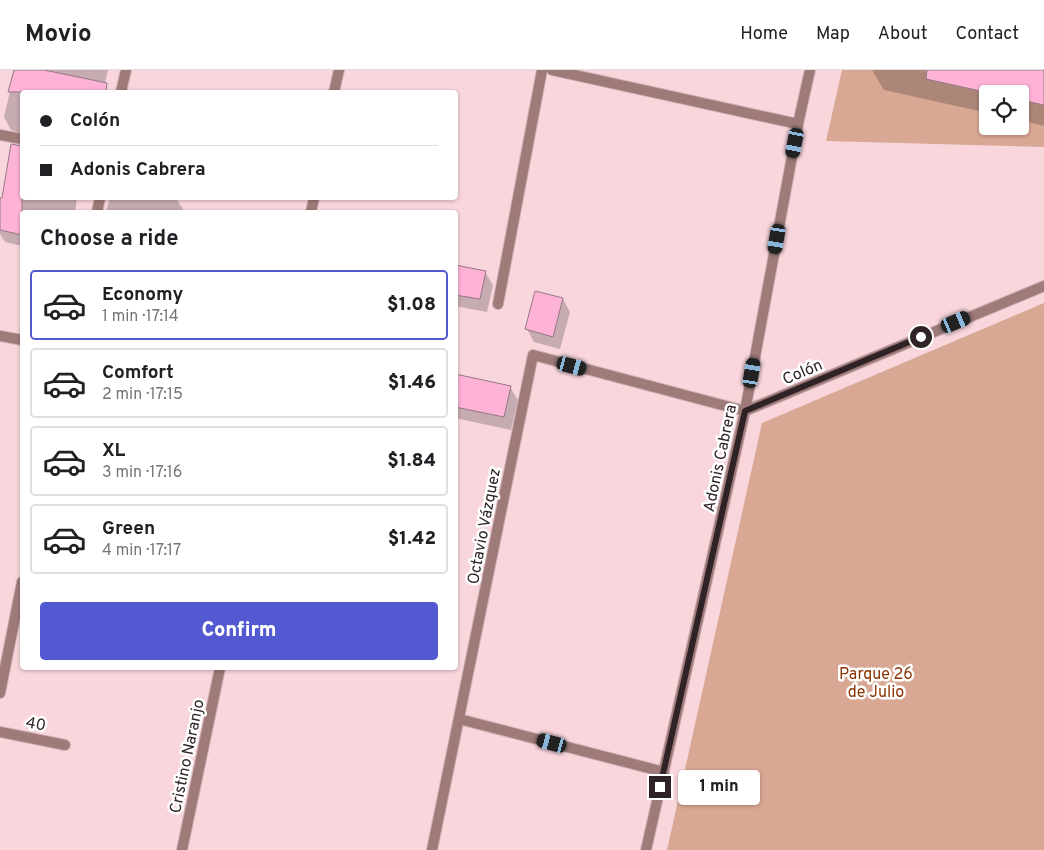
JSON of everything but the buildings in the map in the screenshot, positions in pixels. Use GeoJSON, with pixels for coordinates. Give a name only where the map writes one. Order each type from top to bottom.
{"type":"FeatureCollection","features":[{"type":"Feature","properties":{"kind":"street"},"geometry":{"type":"LineString","coordinates":[[121,90],[126,70]]}},
{"type":"Feature","properties":{"kind":"street"},"geometry":{"type":"LineString","coordinates":[[334,90],[339,70]]}},
{"type":"Feature","properties":{"kind":"street"},"geometry":{"type":"LineString","coordinates":[[498,304],[542,70]]}},
{"type":"Feature","properties":{"kind":"street"},"geometry":{"type":"LineString","coordinates":[[552,70],[798,124]]}},
{"type":"Feature","properties":{"kind":"street","name":"Adonis Cabrera"},"geometry":{"type":"LineString","coordinates":[[646,850],[745,411],[798,124],[810,70]]}},
{"type":"Feature","properties":{"kind":"street"},"geometry":{"type":"LineString","coordinates":[[0,135],[20,139]]}},
{"type":"Feature","properties":{"kind":"street","name":"Colón"},"geometry":{"type":"LineString","coordinates":[[745,411],[1044,286]]}},
{"type":"Feature","properties":{"kind":"street"},"geometry":{"type":"LineString","coordinates":[[0,336],[20,340]]}},
{"type":"Feature","properties":{"kind":"street","name":"Octavio Vázquez"},"geometry":{"type":"LineString","coordinates":[[432,850],[533,355],[745,411]]}},
{"type":"Feature","properties":{"kind":"street"},"geometry":{"type":"LineString","coordinates":[[0,694],[20,592]]}},
{"type":"Feature","properties":{"kind":"street","name":"Cristino Naranjo"},"geometry":{"type":"LineString","coordinates":[[182,850],[220,670]]}},
{"type":"Feature","properties":{"kind":"street"},"geometry":{"type":"LineString","coordinates":[[460,719],[664,772]]}},
{"type":"Feature","properties":{"kind":"street","name":"40"},"geometry":{"type":"LineString","coordinates":[[0,732],[65,745]]}},
{"type":"Feature","properties":{"kind":"green space"},"geometry":{"type":"Polygon","coordinates":[[[842,70],[1044,70],[1044,147],[826,141],[842,70]]]}},
{"type":"Feature","properties":{"kind":"green space","name":"Parque 26 de Julio"},"geometry":{"type":"Polygon","coordinates":[[[1044,303],[1044,850],[667,850],[762,423],[1044,303]]]}},
{"type":"Feature","properties":{"kind":"route"},"geometry":{"type":"LineString","coordinates":[[660,787],[745,411],[921,337]]}}]}
